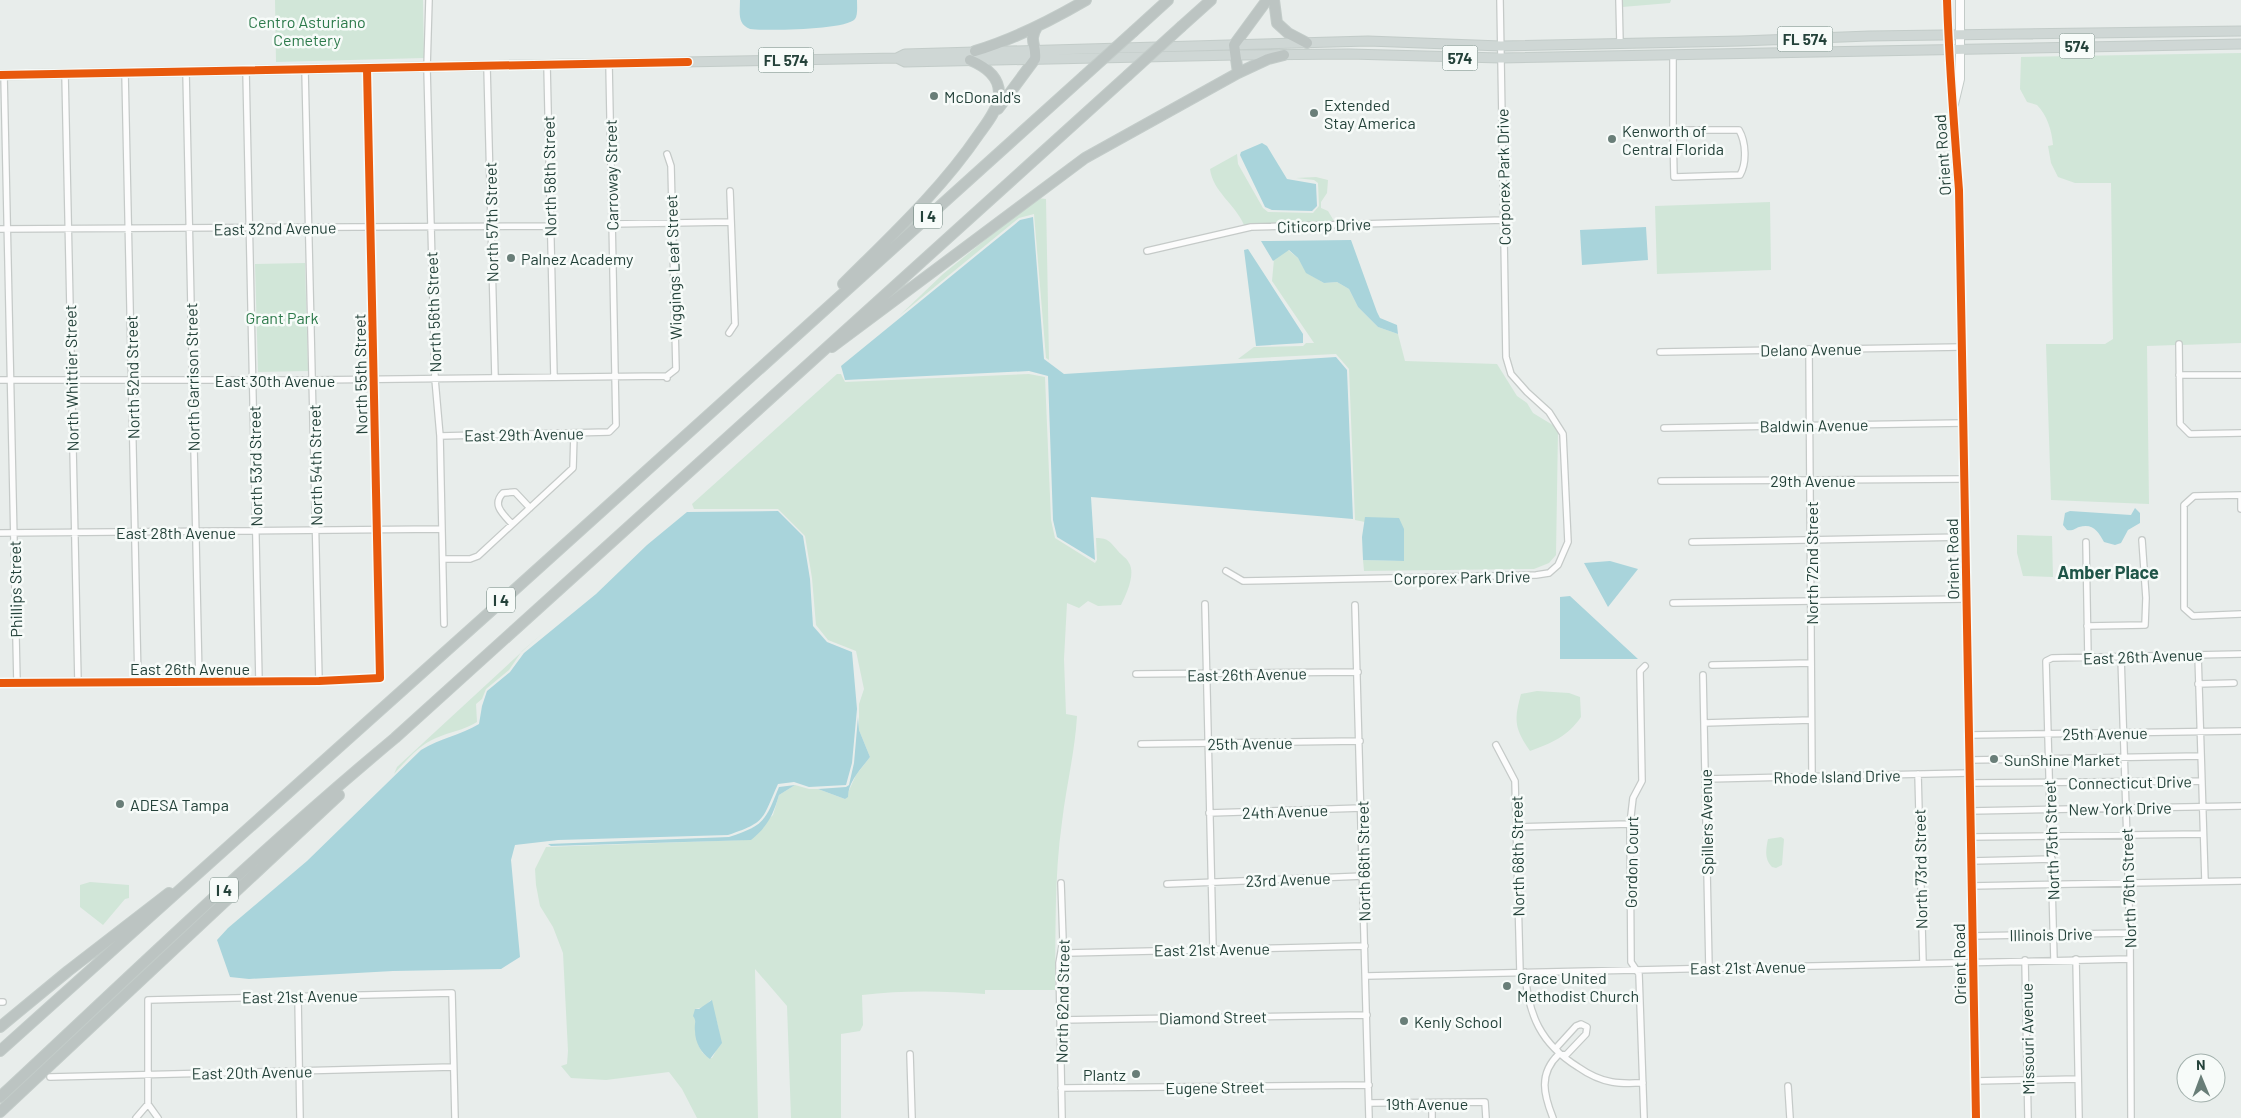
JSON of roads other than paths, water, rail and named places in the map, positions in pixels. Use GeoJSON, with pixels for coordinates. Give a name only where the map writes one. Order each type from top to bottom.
{"type":"FeatureCollection","features":[{"type":"Feature","properties":{"kind":"highway"},"geometry":{"type":"LineString","coordinates":[[972,144],[991,117],[998,101],[998,89],[991,72],[973,56],[1037,27],[1086,0]]}},
{"type":"Feature","properties":{"kind":"highway","name":"I 4"},"geometry":{"type":"LineString","coordinates":[[0,1051],[230,848],[1168,0]]}},
{"type":"Feature","properties":{"kind":"highway","name":"I 4"},"geometry":{"type":"LineString","coordinates":[[0,1097],[246,869],[395,738],[1211,0]]}},
{"type":"Feature","properties":{"kind":"highway"},"geometry":{"type":"LineString","coordinates":[[1238,73],[1235,50],[1267,0]]}},
{"type":"Feature","properties":{"kind":"highway"},"geometry":{"type":"LineString","coordinates":[[1274,0],[1277,23],[1288,33],[1307,43]]}},
{"type":"Feature","properties":{"kind":"highway"},"geometry":{"type":"LineString","coordinates":[[774,355],[922,204],[972,144],[1036,54],[1032,42],[1037,27]]}},
{"type":"Feature","properties":{"kind":"highway"},"geometry":{"type":"LineString","coordinates":[[818,354],[839,344],[1085,158],[1238,73],[1268,59],[1284,55]]}},
{"type":"Feature","properties":{"kind":"highway"},"geometry":{"type":"LineString","coordinates":[[0,1112],[343,791],[395,738]]}},
{"type":"Feature","properties":{"kind":"highway"},"geometry":{"type":"LineString","coordinates":[[0,1027],[68,971],[230,848]]}},
{"type":"Feature","properties":{"kind":"main road","name":"FL 574"},"geometry":{"type":"LineString","coordinates":[[1235,50],[1307,43],[1368,41],[1501,46],[1948,35],[2241,31]]}},
{"type":"Feature","properties":{"kind":"main road"},"geometry":{"type":"LineString","coordinates":[[1622,43],[1636,56],[1650,43]]}},
{"type":"Feature","properties":{"kind":"main road","name":"574"},"geometry":{"type":"LineString","coordinates":[[897,58],[905,62],[973,56],[1235,50],[1284,55],[1349,54],[1501,58],[1948,48],[2241,44]]}},
{"type":"Feature","properties":{"kind":"main road","name":"FL 574"},"geometry":{"type":"LineString","coordinates":[[2,75],[897,58]]}},
{"type":"Feature","properties":{"kind":"street","name":"North 56th Street"},"geometry":{"type":"LineString","coordinates":[[429,0],[427,68],[430,226],[435,379],[440,436],[444,624]]}},
{"type":"Feature","properties":{"kind":"street"},"geometry":{"type":"LineString","coordinates":[[1500,0],[1501,58]]}},
{"type":"Feature","properties":{"kind":"street"},"geometry":{"type":"LineString","coordinates":[[1619,0],[1622,43]]}},
{"type":"Feature","properties":{"kind":"street","name":"Orient Road"},"geometry":{"type":"LineString","coordinates":[[1947,0],[1949,80],[1959,190],[1976,1118]]}},
{"type":"Feature","properties":{"kind":"street","name":"Orient Road"},"geometry":{"type":"LineString","coordinates":[[1953,108],[1960,79],[1960,0]]}},
{"type":"Feature","properties":{"kind":"street"},"geometry":{"type":"LineString","coordinates":[[1672,55],[1673,130],[1674,176],[1740,175],[1744,168],[1743,137],[1739,130],[1673,130]]}},
{"type":"Feature","properties":{"kind":"street","name":"Corporex Park Drive"},"geometry":{"type":"LineString","coordinates":[[1226,571],[1243,581],[1252,581],[1536,575],[1549,573],[1558,565],[1568,542],[1563,434],[1549,412],[1511,374],[1506,357],[1501,58]]}},
{"type":"Feature","properties":{"kind":"street","name":"Carroway Street"},"geometry":{"type":"LineString","coordinates":[[609,64],[611,224],[616,376],[616,425],[609,432]]}},
{"type":"Feature","properties":{"kind":"street","name":"North 58th Street"},"geometry":{"type":"LineString","coordinates":[[546,65],[554,377]]}},
{"type":"Feature","properties":{"kind":"street","name":"North 57th Street"},"geometry":{"type":"LineString","coordinates":[[487,67],[495,377]]}},
{"type":"Feature","properties":{"kind":"street","name":"North 55th Street"},"geometry":{"type":"LineString","coordinates":[[367,69],[380,678]]}},
{"type":"Feature","properties":{"kind":"street","name":"North 54th Street"},"geometry":{"type":"LineString","coordinates":[[305,70],[320,681]]}},
{"type":"Feature","properties":{"kind":"street","name":"North 53rd Street"},"geometry":{"type":"LineString","coordinates":[[246,71],[259,681]]}},
{"type":"Feature","properties":{"kind":"street","name":"North Garrison Street"},"geometry":{"type":"LineString","coordinates":[[186,72],[199,681]]}},
{"type":"Feature","properties":{"kind":"street","name":"North 52nd Street"},"geometry":{"type":"LineString","coordinates":[[125,73],[138,682]]}},
{"type":"Feature","properties":{"kind":"street","name":"North Whittier Street"},"geometry":{"type":"LineString","coordinates":[[65,74],[78,682]]}},
{"type":"Feature","properties":{"kind":"street","name":"Phillips Street"},"geometry":{"type":"LineString","coordinates":[[2,75],[3,229],[11,380],[17,682]]}},
{"type":"Feature","properties":{"kind":"street","name":"Wiggings Leaf Street"},"geometry":{"type":"LineString","coordinates":[[667,154],[671,166],[676,369],[667,377]]}},
{"type":"Feature","properties":{"kind":"street"},"geometry":{"type":"LineString","coordinates":[[730,190],[735,324],[730,333]]}},
{"type":"Feature","properties":{"kind":"street","name":"Citicorp Drive"},"geometry":{"type":"LineString","coordinates":[[1147,251],[1251,227],[1504,220]]}},
{"type":"Feature","properties":{"kind":"street"},"geometry":{"type":"LineString","coordinates":[[611,224],[731,222]]}},
{"type":"Feature","properties":{"kind":"street","name":"East 32nd Avenue"},"geometry":{"type":"LineString","coordinates":[[3,229],[550,226]]}},
{"type":"Feature","properties":{"kind":"street"},"geometry":{"type":"LineString","coordinates":[[2179,344],[2180,424],[2190,434],[2241,433]]}},
{"type":"Feature","properties":{"kind":"street","name":"Delano Avenue"},"geometry":{"type":"LineString","coordinates":[[1660,352],[1962,346]]}},
{"type":"Feature","properties":{"kind":"street","name":"North 72nd Street"},"geometry":{"type":"LineString","coordinates":[[1809,349],[1812,540],[1812,776]]}},
{"type":"Feature","properties":{"kind":"street"},"geometry":{"type":"LineString","coordinates":[[2179,376],[2241,375]]}},
{"type":"Feature","properties":{"kind":"street","name":"East 30th Avenue"},"geometry":{"type":"LineString","coordinates":[[0,380],[667,377]]}},
{"type":"Feature","properties":{"kind":"street","name":"Baldwin Avenue"},"geometry":{"type":"LineString","coordinates":[[1664,428],[1963,423]]}},
{"type":"Feature","properties":{"kind":"street","name":"East 29th Avenue"},"geometry":{"type":"LineString","coordinates":[[440,436],[609,432]]}},
{"type":"Feature","properties":{"kind":"street"},"geometry":{"type":"LineString","coordinates":[[442,559],[470,559],[478,556],[530,508],[572,468],[574,434]]}},
{"type":"Feature","properties":{"kind":"street","name":"29th Avenue"},"geometry":{"type":"LineString","coordinates":[[1661,481],[1964,479]]}},
{"type":"Feature","properties":{"kind":"street"},"geometry":{"type":"LineString","coordinates":[[512,524],[498,508],[498,500],[503,493],[515,492],[530,508]]}},
{"type":"Feature","properties":{"kind":"street"},"geometry":{"type":"LineString","coordinates":[[2241,509],[2241,495],[2194,496],[2184,505],[2184,608],[2194,616],[2241,614]]}},
{"type":"Feature","properties":{"kind":"street","name":"East 28th Avenue"},"geometry":{"type":"LineString","coordinates":[[0,533],[442,529]]}},
{"type":"Feature","properties":{"kind":"street"},"geometry":{"type":"LineString","coordinates":[[1692,542],[1965,537]]}},
{"type":"Feature","properties":{"kind":"street"},"geometry":{"type":"LineString","coordinates":[[2087,626],[2145,625],[2146,598],[2142,540]]}},
{"type":"Feature","properties":{"kind":"street"},"geometry":{"type":"LineString","coordinates":[[2086,542],[2088,658]]}},
{"type":"Feature","properties":{"kind":"street"},"geometry":{"type":"LineString","coordinates":[[1673,603],[1966,599]]}},
{"type":"Feature","properties":{"kind":"street"},"geometry":{"type":"LineString","coordinates":[[1205,604],[1208,813],[1213,948]]}},
{"type":"Feature","properties":{"kind":"street","name":"North 66th Street"},"geometry":{"type":"LineString","coordinates":[[1356,605],[1370,1118]]}},
{"type":"Feature","properties":{"kind":"street"},"geometry":{"type":"LineString","coordinates":[[2198,654],[2205,881]]}},
{"type":"Feature","properties":{"kind":"street","name":"East 26th Avenue"},"geometry":{"type":"LineString","coordinates":[[2046,661],[2052,658],[2241,654]]}},
{"type":"Feature","properties":{"kind":"street","name":"North 76th Street"},"geometry":{"type":"LineString","coordinates":[[2121,657],[2130,933],[2131,1118]]}},
{"type":"Feature","properties":{"kind":"street","name":"North 75th Street"},"geometry":{"type":"LineString","coordinates":[[2046,661],[2054,960]]}},
{"type":"Feature","properties":{"kind":"street"},"geometry":{"type":"LineString","coordinates":[[1712,665],[1811,663]]}},
{"type":"Feature","properties":{"kind":"street","name":"Gordon Court"},"geometry":{"type":"LineString","coordinates":[[1644,1118],[1638,970],[1631,962],[1630,824],[1633,798],[1642,780],[1640,671],[1645,666]]}},
{"type":"Feature","properties":{"kind":"street","name":"East 26th Avenue"},"geometry":{"type":"LineString","coordinates":[[1136,674],[1358,672]]}},
{"type":"Feature","properties":{"kind":"street","name":"Spillers Avenue"},"geometry":{"type":"LineString","coordinates":[[1703,675],[1710,968]]}},
{"type":"Feature","properties":{"kind":"street","name":"East 26th Avenue"},"geometry":{"type":"LineString","coordinates":[[0,683],[320,681],[380,678]]}},
{"type":"Feature","properties":{"kind":"street"},"geometry":{"type":"LineString","coordinates":[[2198,684],[2234,683]]}},
{"type":"Feature","properties":{"kind":"street"},"geometry":{"type":"LineString","coordinates":[[1704,723],[1811,720]]}},
{"type":"Feature","properties":{"kind":"street","name":"25th Avenue"},"geometry":{"type":"LineString","coordinates":[[1968,735],[2241,731]]}},
{"type":"Feature","properties":{"kind":"street","name":"25th Avenue"},"geometry":{"type":"LineString","coordinates":[[1141,744],[1360,741]]}},
{"type":"Feature","properties":{"kind":"street","name":"North 68th Street"},"geometry":{"type":"LineString","coordinates":[[1496,745],[1515,781],[1522,972],[1530,1010],[1541,1032],[1559,1054],[1590,1076],[1612,1082],[1643,1083]]}},
{"type":"Feature","properties":{"kind":"street"},"geometry":{"type":"LineString","coordinates":[[1969,760],[2201,756]]}},
{"type":"Feature","properties":{"kind":"street","name":"Rhode Island Drive"},"geometry":{"type":"LineString","coordinates":[[1706,779],[1969,773]]}},
{"type":"Feature","properties":{"kind":"street","name":"North 73rd Street"},"geometry":{"type":"LineString","coordinates":[[1918,774],[1922,964]]}},
{"type":"Feature","properties":{"kind":"street","name":"Connecticut Drive"},"geometry":{"type":"LineString","coordinates":[[1969,783],[2201,781]]}},
{"type":"Feature","properties":{"kind":"street","name":"New York Drive"},"geometry":{"type":"LineString","coordinates":[[1970,811],[2241,806]]}},
{"type":"Feature","properties":{"kind":"street","name":"24th Avenue"},"geometry":{"type":"LineString","coordinates":[[1208,813],[1362,808]]}},
{"type":"Feature","properties":{"kind":"street"},"geometry":{"type":"LineString","coordinates":[[1517,828],[1630,824]]}},
{"type":"Feature","properties":{"kind":"street"},"geometry":{"type":"LineString","coordinates":[[1970,836],[2203,834]]}},
{"type":"Feature","properties":{"kind":"street"},"geometry":{"type":"LineString","coordinates":[[1971,861],[2052,859]]}},
{"type":"Feature","properties":{"kind":"street","name":"23rd Avenue"},"geometry":{"type":"LineString","coordinates":[[1167,884],[1364,876]]}},
{"type":"Feature","properties":{"kind":"street"},"geometry":{"type":"LineString","coordinates":[[1971,886],[2241,881]]}},
{"type":"Feature","properties":{"kind":"street","name":"North 62nd Street"},"geometry":{"type":"LineString","coordinates":[[1061,883],[1063,942],[1059,963],[1062,1118]]}},
{"type":"Feature","properties":{"kind":"street","name":"Illinois Drive"},"geometry":{"type":"LineString","coordinates":[[1972,936],[2130,933]]}},
{"type":"Feature","properties":{"kind":"street","name":"East 21st Avenue"},"geometry":{"type":"LineString","coordinates":[[1061,958],[1067,953],[1213,948],[1365,946]]}},
{"type":"Feature","properties":{"kind":"street"},"geometry":{"type":"LineString","coordinates":[[2076,959],[2078,1118]]}},
{"type":"Feature","properties":{"kind":"street","name":"East 21st Avenue"},"geometry":{"type":"LineString","coordinates":[[1366,976],[2130,959]]}},
{"type":"Feature","properties":{"kind":"street","name":"Missouri Avenue"},"geometry":{"type":"LineString","coordinates":[[2025,960],[2028,1118]]}},
{"type":"Feature","properties":{"kind":"street","name":"East 21st Avenue"},"geometry":{"type":"LineString","coordinates":[[149,1074],[148,1000],[298,996],[452,993],[453,1067]]}},
{"type":"Feature","properties":{"kind":"street"},"geometry":{"type":"LineString","coordinates":[[298,996],[300,1118]]}},
{"type":"Feature","properties":{"kind":"street","name":"Diamond Street"},"geometry":{"type":"LineString","coordinates":[[1060,1020],[1367,1015]]}},
{"type":"Feature","properties":{"kind":"street"},"geometry":{"type":"LineString","coordinates":[[1579,1024],[1587,1027],[1586,1034],[1566,1055],[1559,1054],[1556,1048],[1566,1035],[1579,1024]]}},
{"type":"Feature","properties":{"kind":"street"},"geometry":{"type":"LineString","coordinates":[[910,1054],[912,1118]]}},
{"type":"Feature","properties":{"kind":"street"},"geometry":{"type":"LineString","coordinates":[[1552,1118],[1543,1088],[1548,1069],[1559,1054]]}},
{"type":"Feature","properties":{"kind":"street"},"geometry":{"type":"LineString","coordinates":[[453,1067],[455,1118]]}},
{"type":"Feature","properties":{"kind":"street","name":"East 20th Avenue"},"geometry":{"type":"LineString","coordinates":[[50,1077],[453,1067]]}},
{"type":"Feature","properties":{"kind":"street"},"geometry":{"type":"LineString","coordinates":[[149,1074],[148,1104],[158,1118]]}},
{"type":"Feature","properties":{"kind":"street"},"geometry":{"type":"LineString","coordinates":[[1974,1081],[2078,1079]]}},
{"type":"Feature","properties":{"kind":"street","name":"Eugene Street"},"geometry":{"type":"LineString","coordinates":[[1061,1088],[1369,1085]]}},
{"type":"Feature","properties":{"kind":"street"},"geometry":{"type":"LineString","coordinates":[[1788,1086],[1790,1118]]}},
{"type":"Feature","properties":{"kind":"street","name":"19th Avenue"},"geometry":{"type":"LineString","coordinates":[[1369,1103],[1485,1102],[1486,1118]]}},
{"type":"Feature","properties":{"kind":"street"},"geometry":{"type":"LineString","coordinates":[[1432,1103],[1432,1118]]}},
{"type":"Feature","properties":{"kind":"street"},"geometry":{"type":"LineString","coordinates":[[136,1118],[148,1104]]}},
{"type":"Feature","properties":{"kind":"water"},"geometry":{"type":"Polygon","coordinates":[[[740,0],[857,0],[857,13],[855,19],[849,23],[822,28],[788,30],[750,29],[741,21],[740,0]]]}},
{"type":"Feature","properties":{"kind":"water"},"geometry":{"type":"Polygon","coordinates":[[[1262,143],[1267,146],[1287,179],[1316,184],[1317,206],[1312,211],[1272,210],[1265,207],[1240,155],[1241,152],[1262,143]]]}},
{"type":"Feature","properties":{"kind":"water"},"geometry":{"type":"Polygon","coordinates":[[[1033,217],[1044,359],[1064,374],[1336,357],[1347,370],[1353,519],[1091,497],[1095,560],[1057,537],[1053,520],[1048,376],[1029,371],[845,380],[841,366],[1020,220],[1033,217]]]}},
{"type":"Feature","properties":{"kind":"water"},"geometry":{"type":"Polygon","coordinates":[[[1646,227],[1648,260],[1582,265],[1580,230],[1646,227]]]}},
{"type":"Feature","properties":{"kind":"water"},"geometry":{"type":"Polygon","coordinates":[[[1351,240],[1380,318],[1397,325],[1398,334],[1378,327],[1358,307],[1349,289],[1337,282],[1324,283],[1306,273],[1298,258],[1289,250],[1273,261],[1261,241],[1351,240]]]}},
{"type":"Feature","properties":{"kind":"water"},"geometry":{"type":"Polygon","coordinates":[[[1248,249],[1303,334],[1303,343],[1256,346],[1244,250],[1248,249]]]}},
{"type":"Feature","properties":{"kind":"water"},"geometry":{"type":"Polygon","coordinates":[[[2135,508],[2140,513],[2140,523],[2128,530],[2121,543],[2115,545],[2104,542],[2097,531],[2091,527],[2084,526],[2067,530],[2063,525],[2065,513],[2070,511],[2131,515],[2135,508]]]}},
{"type":"Feature","properties":{"kind":"water"},"geometry":{"type":"Polygon","coordinates":[[[778,511],[803,536],[810,579],[813,626],[827,642],[852,652],[857,709],[852,763],[846,785],[809,787],[794,782],[778,784],[762,818],[741,831],[728,835],[558,840],[515,845],[511,860],[520,957],[501,969],[393,971],[249,979],[230,977],[217,940],[228,928],[307,861],[421,750],[479,724],[487,691],[510,672],[524,653],[596,594],[647,545],[687,512],[778,511]]]}},
{"type":"Feature","properties":{"kind":"water"},"geometry":{"type":"Polygon","coordinates":[[[1365,517],[1399,518],[1404,529],[1404,561],[1363,560],[1362,537],[1365,517]]]}},
{"type":"Feature","properties":{"kind":"water"},"geometry":{"type":"Polygon","coordinates":[[[1610,561],[1638,569],[1608,607],[1584,563],[1610,561]]]}},
{"type":"Feature","properties":{"kind":"water"},"geometry":{"type":"Polygon","coordinates":[[[1570,596],[1638,659],[1560,659],[1560,597],[1570,596]]]}},
{"type":"Feature","properties":{"kind":"water"},"geometry":{"type":"Polygon","coordinates":[[[858,717],[859,730],[870,757],[850,786],[848,797],[845,799],[818,789],[846,787],[849,785],[854,763],[858,717]]]}},
{"type":"Feature","properties":{"kind":"water"},"geometry":{"type":"Polygon","coordinates":[[[795,785],[779,795],[769,820],[751,840],[551,846],[548,844],[729,837],[757,825],[767,815],[779,787],[795,785]]]}},
{"type":"Feature","properties":{"kind":"water"},"geometry":{"type":"Polygon","coordinates":[[[712,1000],[722,1043],[710,1059],[704,1054],[697,1043],[693,1016],[695,1009],[699,1009],[712,1000]]]}},
{"type":"Feature","properties":{"kind":"place","name":"McDonald's"},"geometry":{"type":"Point","coordinates":[934,96]}},
{"type":"Feature","properties":{"kind":"place","name":"Extended Stay America"},"geometry":{"type":"Point","coordinates":[1314,113]}},
{"type":"Feature","properties":{"kind":"place","name":"Kenworth of Central Florida"},"geometry":{"type":"Point","coordinates":[1612,139]}},
{"type":"Feature","properties":{"kind":"place","name":"Palnez Academy"},"geometry":{"type":"Point","coordinates":[511,258]}},
{"type":"Feature","properties":{"kind":"place","name":"SunShine Market"},"geometry":{"type":"Point","coordinates":[1994,759]}},
{"type":"Feature","properties":{"kind":"place","name":"ADESA Tampa"},"geometry":{"type":"Point","coordinates":[120,804]}},
{"type":"Feature","properties":{"kind":"place","name":"Grace United Methodist Church"},"geometry":{"type":"Point","coordinates":[1507,986]}},
{"type":"Feature","properties":{"kind":"place","name":"Kenly School"},"geometry":{"type":"Point","coordinates":[1404,1021]}},
{"type":"Feature","properties":{"kind":"place","name":"Plantz"},"geometry":{"type":"Point","coordinates":[1136,1074]}},
{"type":"Feature","properties":{"kind":"district","name":"Amber Place"},"geometry":{"type":"Point","coordinates":[2108,572]}},
{"type":"Feature","properties":{"kind":"park label","name":"Centro Asturiano Cemetery"},"geometry":{"type":"Point","coordinates":[307,30]}},
{"type":"Feature","properties":{"kind":"park label","name":"Grant Park"},"geometry":{"type":"Point","coordinates":[282,317]}}]}
